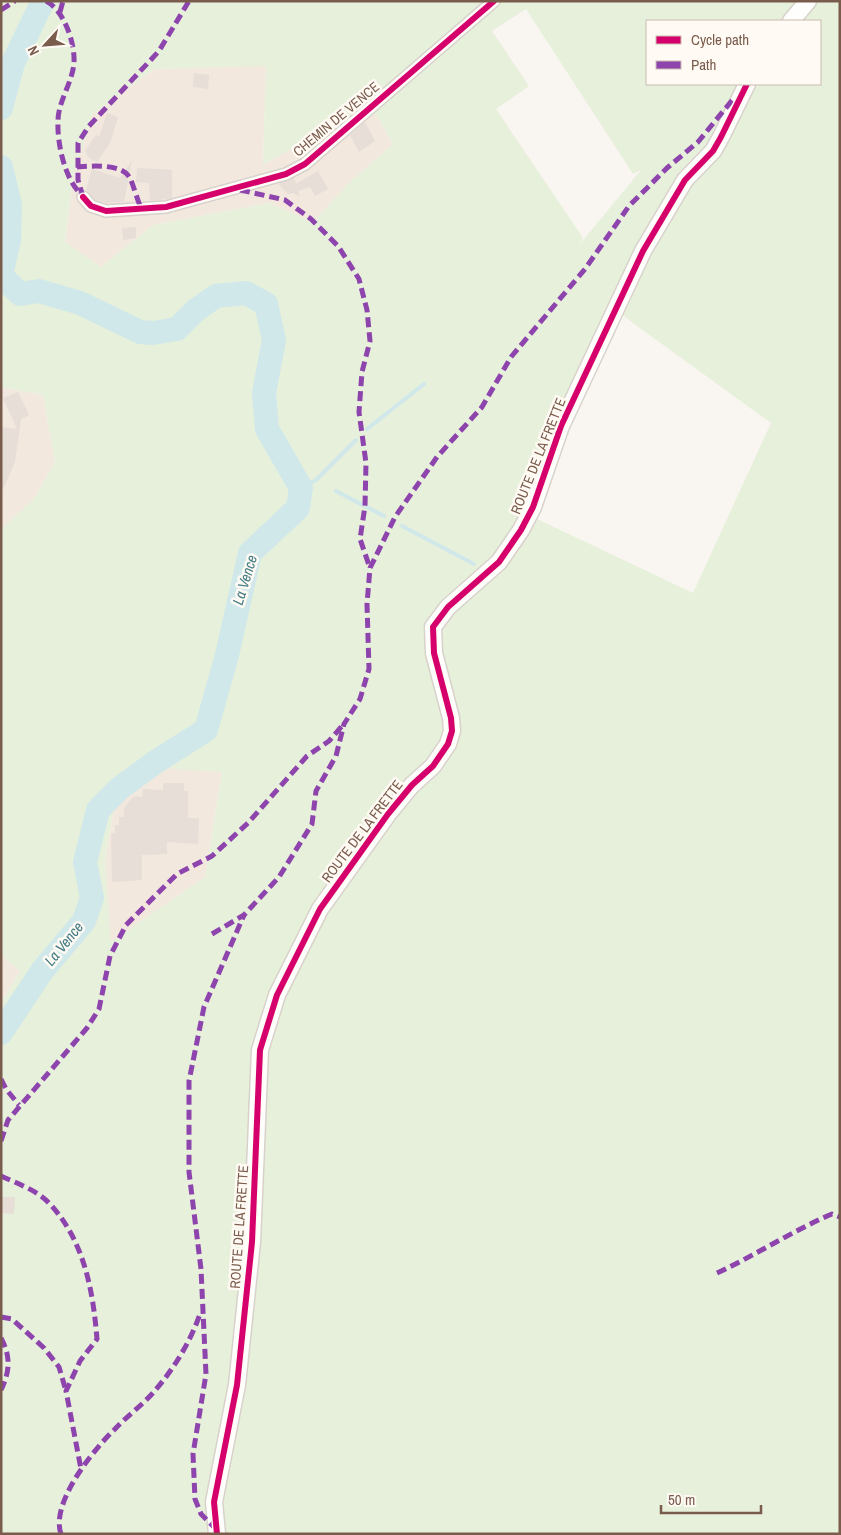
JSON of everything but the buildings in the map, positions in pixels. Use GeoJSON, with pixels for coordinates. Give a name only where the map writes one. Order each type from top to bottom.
{"type":"FeatureCollection","features":[{"type":"Feature","properties":{"kind":"street","name":"CHEMIN DE VENCE"},"geometry":{"type":"LineString","coordinates":[[83,197],[91,206],[106,211],[166,207],[286,174],[305,164],[494,1]]}},
{"type":"Feature","properties":{"kind":"street"},"geometry":{"type":"LineString","coordinates":[[792,20],[808,1]]}},
{"type":"Feature","properties":{"kind":"street","name":"ROUTE DE LA FRETTE"},"geometry":{"type":"LineString","coordinates":[[217,1534],[214,1502],[236,1385],[252,1242],[260,1050],[277,995],[320,909],[342,875],[388,814],[412,785],[433,766],[448,744],[452,731],[451,718],[434,653],[433,627],[448,607],[499,562],[522,530],[534,507],[561,426],[643,251],[685,180],[712,151],[722,137],[748,85]]}},
{"type":"Feature","properties":{"kind":"shaded area"},"geometry":{"type":"Polygon","coordinates":[[[266,65],[263,165],[327,128],[376,114],[393,144],[350,182],[313,222],[269,203],[153,225],[101,267],[65,243],[73,177],[93,114],[154,69],[266,65]]]}},
{"type":"Feature","properties":{"kind":"shaded area"},"geometry":{"type":"Polygon","coordinates":[[[1,387],[43,395],[55,462],[34,499],[1,529],[1,387]]]}},
{"type":"Feature","properties":{"kind":"shaded area"},"geometry":{"type":"Polygon","coordinates":[[[158,768],[222,771],[205,877],[110,943],[105,859],[116,798],[158,768]]]}},
{"type":"Feature","properties":{"kind":"shaded area"},"geometry":{"type":"Polygon","coordinates":[[[1,955],[20,971],[1,1003],[1,955]]]}},
{"type":"Feature","properties":{"kind":"green space"},"geometry":{"type":"Polygon","coordinates":[[[1,1],[840,1],[840,1534],[1,1534],[1,1003],[20,971],[1,955],[1,529],[34,499],[55,462],[43,395],[1,387],[1,1]],[[526,9],[492,31],[529,86],[496,109],[583,238],[579,245],[641,170],[633,174],[526,9]],[[266,66],[154,69],[93,114],[73,177],[65,242],[101,267],[153,225],[269,203],[313,222],[350,182],[393,144],[376,114],[327,128],[263,165],[266,66]],[[674,199],[611,306],[535,518],[693,593],[771,423],[622,315],[674,199]],[[158,768],[116,798],[105,859],[111,942],[205,877],[222,772],[158,768]]]}},
{"type":"Feature","properties":{"kind":"waterway","name":"La Vence"},"geometry":{"type":"LineString","coordinates":[[1,108],[13,63],[43,1]]}},
{"type":"Feature","properties":{"kind":"waterway","name":"La Vence"},"geometry":{"type":"LineString","coordinates":[[1,167],[10,205],[9,240],[1,275]]}},
{"type":"Feature","properties":{"kind":"waterway","name":"La Vence"},"geometry":{"type":"LineString","coordinates":[[1,276],[20,294],[39,291],[80,303],[140,332],[153,333],[177,329],[196,310],[216,296],[246,293],[266,304],[274,340],[264,393],[267,429],[301,488],[298,508],[250,553],[227,655],[206,730],[157,761],[120,788],[98,810],[85,862],[92,898],[84,921],[42,971],[1,1033]]}},
{"type":"Feature","properties":{"kind":"waterway"},"geometry":{"type":"LineString","coordinates":[[367,429],[424,384]]}},
{"type":"Feature","properties":{"kind":"waterway"},"geometry":{"type":"LineString","coordinates":[[301,488],[316,480],[356,440]]}},
{"type":"Feature","properties":{"kind":"waterway"},"geometry":{"type":"LineString","coordinates":[[336,491],[384,516]]}},
{"type":"Feature","properties":{"kind":"waterway"},"geometry":{"type":"LineString","coordinates":[[402,526],[474,564]]}},
{"type":"Feature","properties":{"kind":"marked path"},"geometry":{"type":"LineString","coordinates":[[1,10],[15,1]]}},
{"type":"Feature","properties":{"kind":"marked path"},"geometry":{"type":"LineString","coordinates":[[46,1],[52,5],[63,19],[73,46],[73,69],[60,106],[58,129],[65,167],[78,191]]}},
{"type":"Feature","properties":{"kind":"marked path"},"geometry":{"type":"LineString","coordinates":[[60,12],[63,1]]}},
{"type":"Feature","properties":{"kind":"marked path"},"geometry":{"type":"LineString","coordinates":[[83,197],[78,180],[78,143],[89,126],[159,51],[189,1]]}},
{"type":"Feature","properties":{"kind":"marked path"},"geometry":{"type":"LineString","coordinates":[[212,934],[244,915],[279,877],[312,824],[316,791],[336,756],[344,724],[360,699],[369,669],[367,604],[370,568],[395,517],[437,457],[482,407],[511,357],[585,269],[629,206],[667,168],[698,142],[734,98]]}},
{"type":"Feature","properties":{"kind":"marked path"},"geometry":{"type":"LineString","coordinates":[[77,167],[106,167],[126,173],[130,178],[141,208]]}},
{"type":"Feature","properties":{"kind":"marked path"},"geometry":{"type":"LineString","coordinates":[[240,190],[285,200],[311,219],[338,246],[359,279],[367,310],[370,341],[362,372],[359,412],[366,463],[365,506],[360,539],[370,568]]}},
{"type":"Feature","properties":{"kind":"marked path"},"geometry":{"type":"LineString","coordinates":[[1,1141],[8,1120],[87,1028],[99,1009],[110,956],[126,925],[177,874],[212,856],[248,823],[307,756],[329,741],[342,726]]}},
{"type":"Feature","properties":{"kind":"marked path"},"geometry":{"type":"LineString","coordinates":[[217,1530],[201,1514],[195,1499],[193,1454],[206,1374],[201,1269],[189,1172],[189,1081],[204,1007],[244,915]]}},
{"type":"Feature","properties":{"kind":"marked path"},"geometry":{"type":"LineString","coordinates":[[1,1079],[6,1089],[19,1105]]}},
{"type":"Feature","properties":{"kind":"marked path"},"geometry":{"type":"LineString","coordinates":[[1,1176],[20,1184],[49,1203],[71,1233],[85,1266],[93,1302],[97,1339],[80,1361],[66,1391],[81,1469]]}},
{"type":"Feature","properties":{"kind":"marked path"},"geometry":{"type":"LineString","coordinates":[[717,1273],[832,1214],[840,1217]]}},
{"type":"Feature","properties":{"kind":"marked path"},"geometry":{"type":"LineString","coordinates":[[61,1534],[59,1521],[62,1507],[76,1477],[96,1449],[147,1399],[166,1377],[186,1346],[200,1314]]}},
{"type":"Feature","properties":{"kind":"marked path"},"geometry":{"type":"LineString","coordinates":[[1,1317],[12,1319],[44,1348],[59,1367],[66,1391]]}},
{"type":"Feature","properties":{"kind":"marked path"},"geometry":{"type":"LineString","coordinates":[[1,1338],[8,1358],[8,1370],[1,1390]]}},
{"type":"Feature","properties":{"kind":"cycle path"},"geometry":{"type":"LineString","coordinates":[[83,197],[91,206],[106,211],[166,207],[286,174],[305,164],[494,1]]}},
{"type":"Feature","properties":{"kind":"cycle path"},"geometry":{"type":"LineString","coordinates":[[217,1534],[214,1502],[237,1385],[252,1242],[260,1050],[277,995],[320,909],[388,814],[412,785],[433,766],[448,744],[452,731],[451,718],[434,653],[433,627],[448,607],[499,562],[521,530],[533,507],[561,426],[643,251],[685,180],[713,151],[747,85]]}}]}
